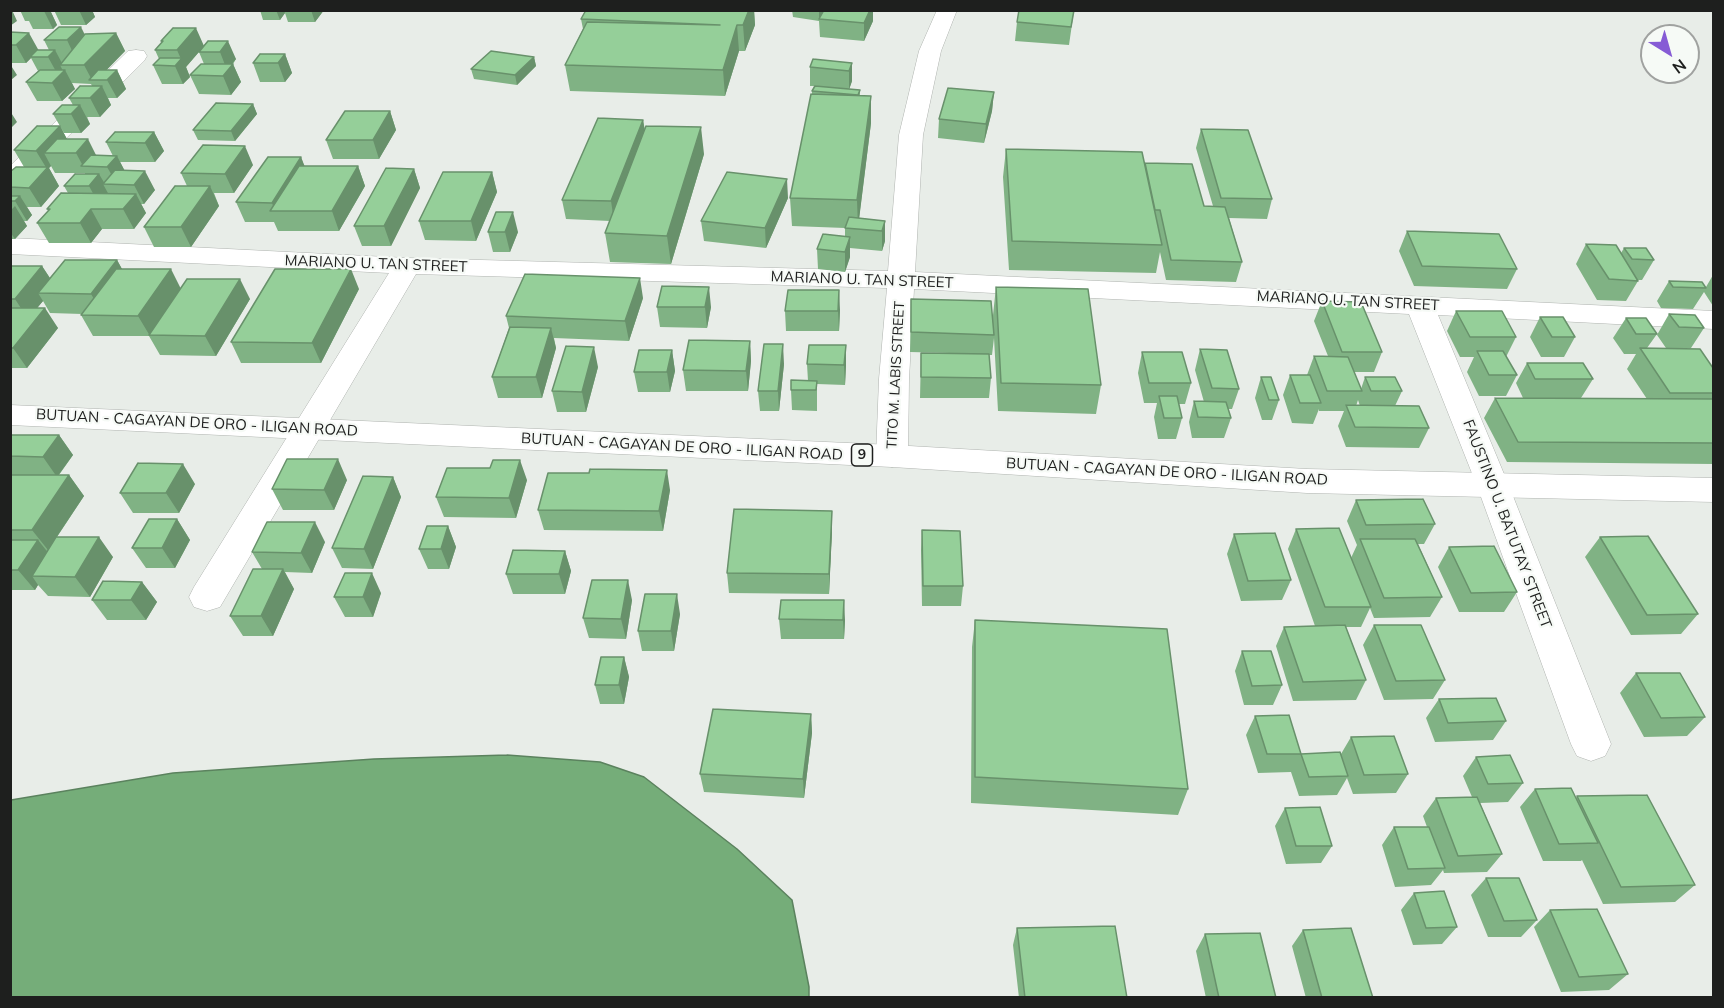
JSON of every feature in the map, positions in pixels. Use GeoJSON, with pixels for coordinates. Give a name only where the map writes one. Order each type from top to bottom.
{"type":"FeatureCollection","features":[{"type":"Feature","properties":{"kind":"main road","name":"TITO M. LABIS STREET"},"geometry":{"type":"LineString","coordinates":[[892,456],[911,135],[930,51],[946,10]]}},
{"type":"Feature","properties":{"kind":"main road"},"geometry":{"type":"LineString","coordinates":[[10,180],[136,56]]}},
{"type":"Feature","properties":{"kind":"main road","name":"MARIANO U. TAN STREET"},"geometry":{"type":"LineString","coordinates":[[10,246],[407,266],[902,280],[1713,320]]}},
{"type":"Feature","properties":{"kind":"main road"},"geometry":{"type":"LineString","coordinates":[[207,597],[407,266]]}},
{"type":"Feature","properties":{"kind":"main road","name":"FAUSTINO U. BATUTAY STREET"},"geometry":{"type":"LineString","coordinates":[[1420,305],[1493,486],[1591,744]]}},
{"type":"Feature","properties":{"kind":"main road","name":"BUTUAN - CAGAYAN DE ORO - ILIGAN ROAD"},"geometry":{"type":"LineString","coordinates":[[10,415],[892,456],[1307,481],[1713,490]]}},
{"type":"Feature","properties":{"kind":"shaded area"},"geometry":{"type":"Polygon","coordinates":[[[507,755],[600,762],[644,777],[737,849],[792,900],[809,997],[11,997],[11,800],[173,773],[374,759],[507,755]]]}},
{"type":"Feature","properties":{"kind":"building"},"geometry":{"type":"Polygon","coordinates":[[[586,10],[749,10],[743,25],[737,25],[723,70],[565,65],[587,22],[720,25],[581,19],[586,10]]]}},
{"type":"Feature","properties":{"kind":"building"},"geometry":{"type":"Polygon","coordinates":[[[824,10],[870,10],[864,23],[819,19],[824,10]]]}},
{"type":"Feature","properties":{"kind":"building"},"geometry":{"type":"Polygon","coordinates":[[[1019,10],[1074,10],[1071,27],[1017,22],[1019,10]]]}},
{"type":"Feature","properties":{"kind":"building"},"geometry":{"type":"Polygon","coordinates":[[[59,27],[81,27],[67,40],[44,40],[59,27]]]}},
{"type":"Feature","properties":{"kind":"building"},"geometry":{"type":"Polygon","coordinates":[[[173,28],[196,28],[177,50],[155,50],[163,41],[161,41],[173,28]]]}},
{"type":"Feature","properties":{"kind":"building"},"geometry":{"type":"Polygon","coordinates":[[[10,32],[29,33],[16,45],[10,45],[10,32]]]}},
{"type":"Feature","properties":{"kind":"building"},"geometry":{"type":"Polygon","coordinates":[[[116,33],[84,65],[60,65],[85,34],[116,33]]]}},
{"type":"Feature","properties":{"kind":"building"},"geometry":{"type":"Polygon","coordinates":[[[208,41],[228,41],[220,52],[199,52],[208,41]]]}},
{"type":"Feature","properties":{"kind":"building"},"geometry":{"type":"Polygon","coordinates":[[[37,50],[55,50],[48,57],[30,57],[37,50]]]}},
{"type":"Feature","properties":{"kind":"building"},"geometry":{"type":"Polygon","coordinates":[[[491,51],[534,57],[515,75],[471,69],[491,51]]]}},
{"type":"Feature","properties":{"kind":"building"},"geometry":{"type":"Polygon","coordinates":[[[260,54],[285,54],[278,63],[253,63],[260,54]]]}},
{"type":"Feature","properties":{"kind":"building"},"geometry":{"type":"Polygon","coordinates":[[[160,58],[182,58],[175,66],[153,65],[160,58]]]}},
{"type":"Feature","properties":{"kind":"building"},"geometry":{"type":"Polygon","coordinates":[[[813,59],[852,63],[849,71],[810,67],[813,59]]]}},
{"type":"Feature","properties":{"kind":"building"},"geometry":{"type":"Polygon","coordinates":[[[201,64],[233,64],[223,76],[190,75],[201,64]]]}},
{"type":"Feature","properties":{"kind":"building"},"geometry":{"type":"Polygon","coordinates":[[[40,70],[65,70],[52,83],[26,82],[40,70]]]}},
{"type":"Feature","properties":{"kind":"building"},"geometry":{"type":"Polygon","coordinates":[[[98,70],[117,70],[107,80],[89,80],[98,70]]]}},
{"type":"Feature","properties":{"kind":"building"},"geometry":{"type":"Polygon","coordinates":[[[80,86],[102,86],[90,98],[69,98],[80,86]]]}},
{"type":"Feature","properties":{"kind":"building"},"geometry":{"type":"Polygon","coordinates":[[[815,86],[860,90],[858,95],[812,91],[815,86]]]}},
{"type":"Feature","properties":{"kind":"building"},"geometry":{"type":"Polygon","coordinates":[[[948,88],[994,92],[986,124],[939,119],[948,88]]]}},
{"type":"Feature","properties":{"kind":"building"},"geometry":{"type":"Polygon","coordinates":[[[811,94],[871,96],[857,200],[790,198],[811,94]]]}},
{"type":"Feature","properties":{"kind":"building"},"geometry":{"type":"Polygon","coordinates":[[[216,103],[253,104],[231,131],[193,130],[216,103]]]}},
{"type":"Feature","properties":{"kind":"building"},"geometry":{"type":"Polygon","coordinates":[[[62,105],[80,105],[71,114],[53,114],[62,105]]]}},
{"type":"Feature","properties":{"kind":"building"},"geometry":{"type":"Polygon","coordinates":[[[345,111],[390,111],[373,140],[326,140],[345,111]]]}},
{"type":"Feature","properties":{"kind":"building"},"geometry":{"type":"Polygon","coordinates":[[[598,118],[643,120],[611,201],[562,200],[598,118]]]}},
{"type":"Feature","properties":{"kind":"building"},"geometry":{"type":"Polygon","coordinates":[[[37,126],[60,126],[36,151],[14,150],[37,126]]]}},
{"type":"Feature","properties":{"kind":"building"},"geometry":{"type":"Polygon","coordinates":[[[646,126],[701,127],[667,236],[605,233],[646,126]]]}},
{"type":"Feature","properties":{"kind":"building"},"geometry":{"type":"Polygon","coordinates":[[[1201,129],[1248,130],[1272,199],[1221,198],[1201,129]]]}},
{"type":"Feature","properties":{"kind":"building"},"geometry":{"type":"Polygon","coordinates":[[[115,132],[154,132],[145,143],[106,142],[115,132]]]}},
{"type":"Feature","properties":{"kind":"building"},"geometry":{"type":"Polygon","coordinates":[[[57,139],[88,139],[76,153],[44,153],[57,139]]]}},
{"type":"Feature","properties":{"kind":"building"},"geometry":{"type":"Polygon","coordinates":[[[203,145],[245,146],[225,174],[181,173],[203,145]]]}},
{"type":"Feature","properties":{"kind":"building"},"geometry":{"type":"Polygon","coordinates":[[[1006,149],[1142,152],[1162,245],[1012,241],[1006,149]]]}},
{"type":"Feature","properties":{"kind":"building"},"geometry":{"type":"Polygon","coordinates":[[[91,155],[117,156],[107,167],[81,166],[91,155]]]}},
{"type":"Feature","properties":{"kind":"building"},"geometry":{"type":"Polygon","coordinates":[[[268,157],[301,157],[272,203],[236,202],[268,157]]]}},
{"type":"Feature","properties":{"kind":"building"},"geometry":{"type":"Polygon","coordinates":[[[1145,163],[1192,164],[1204,206],[1225,207],[1242,262],[1171,260],[1160,210],[1155,210],[1145,163]]]}},
{"type":"Feature","properties":{"kind":"building"},"geometry":{"type":"Polygon","coordinates":[[[299,166],[358,166],[332,211],[270,211],[299,166]]]}},
{"type":"Feature","properties":{"kind":"building"},"geometry":{"type":"Polygon","coordinates":[[[16,167],[48,167],[29,188],[10,187],[10,172],[16,167]]]}},
{"type":"Feature","properties":{"kind":"building"},"geometry":{"type":"Polygon","coordinates":[[[386,168],[414,169],[384,226],[354,226],[386,168]]]}},
{"type":"Feature","properties":{"kind":"building"},"geometry":{"type":"Polygon","coordinates":[[[115,170],[145,171],[134,185],[103,184],[115,170]]]}},
{"type":"Feature","properties":{"kind":"building"},"geometry":{"type":"Polygon","coordinates":[[[443,172],[492,172],[471,221],[419,221],[443,172]]]}},
{"type":"Feature","properties":{"kind":"building"},"geometry":{"type":"Polygon","coordinates":[[[727,172],[787,179],[765,228],[701,221],[727,172]]]}},
{"type":"Feature","properties":{"kind":"building"},"geometry":{"type":"Polygon","coordinates":[[[75,174],[99,174],[89,186],[64,186],[75,174]]]}},
{"type":"Feature","properties":{"kind":"building"},"geometry":{"type":"Polygon","coordinates":[[[175,186],[210,186],[181,227],[144,227],[175,186]]]}},
{"type":"Feature","properties":{"kind":"building"},"geometry":{"type":"Polygon","coordinates":[[[61,193],[136,194],[123,209],[91,209],[80,223],[37,223],[61,193]]]}},
{"type":"Feature","properties":{"kind":"building"},"geometry":{"type":"Polygon","coordinates":[[[10,196],[20,196],[15,201],[10,201],[10,196]]]}},
{"type":"Feature","properties":{"kind":"building"},"geometry":{"type":"Polygon","coordinates":[[[496,212],[513,212],[505,232],[488,232],[496,212]]]}},
{"type":"Feature","properties":{"kind":"building"},"geometry":{"type":"Polygon","coordinates":[[[849,217],[885,221],[882,231],[845,228],[849,217]]]}},
{"type":"Feature","properties":{"kind":"building"},"geometry":{"type":"Polygon","coordinates":[[[1407,231],[1499,234],[1517,269],[1422,266],[1407,231]]]}},
{"type":"Feature","properties":{"kind":"building"},"geometry":{"type":"Polygon","coordinates":[[[823,234],[850,237],[845,252],[817,249],[823,234]]]}},
{"type":"Feature","properties":{"kind":"building"},"geometry":{"type":"Polygon","coordinates":[[[1586,244],[1616,245],[1638,281],[1609,279],[1586,244]]]}},
{"type":"Feature","properties":{"kind":"building"},"geometry":{"type":"Polygon","coordinates":[[[1624,248],[1646,248],[1654,260],[1632,259],[1624,248]]]}},
{"type":"Feature","properties":{"kind":"building"},"geometry":{"type":"Polygon","coordinates":[[[65,260],[117,260],[91,294],[38,293],[65,260]]]}},
{"type":"Feature","properties":{"kind":"building"},"geometry":{"type":"Polygon","coordinates":[[[10,266],[42,266],[15,299],[10,299],[10,266]]]}},
{"type":"Feature","properties":{"kind":"building"},"geometry":{"type":"Polygon","coordinates":[[[116,269],[171,269],[138,316],[81,315],[116,269]]]}},
{"type":"Feature","properties":{"kind":"building"},"geometry":{"type":"Polygon","coordinates":[[[275,269],[351,269],[312,343],[231,342],[275,269]]]}},
{"type":"Feature","properties":{"kind":"building"},"geometry":{"type":"Polygon","coordinates":[[[525,274],[640,278],[625,321],[506,316],[525,274]]]}},
{"type":"Feature","properties":{"kind":"building"},"geometry":{"type":"Polygon","coordinates":[[[187,279],[240,279],[205,336],[149,335],[187,279]]]}},
{"type":"Feature","properties":{"kind":"building"},"geometry":{"type":"Polygon","coordinates":[[[1669,281],[1702,282],[1706,288],[1673,287],[1669,281]]]}},
{"type":"Feature","properties":{"kind":"building"},"geometry":{"type":"Polygon","coordinates":[[[662,286],[709,287],[705,307],[657,307],[662,286]]]}},
{"type":"Feature","properties":{"kind":"building"},"geometry":{"type":"Polygon","coordinates":[[[996,287],[1088,289],[1101,385],[1001,383],[996,287]]]}},
{"type":"Feature","properties":{"kind":"building"},"geometry":{"type":"Polygon","coordinates":[[[788,290],[839,290],[838,311],[785,311],[788,290]]]}},
{"type":"Feature","properties":{"kind":"building"},"geometry":{"type":"Polygon","coordinates":[[[911,299],[991,301],[994,335],[911,332],[911,299]]]}},
{"type":"Feature","properties":{"kind":"building"},"geometry":{"type":"Polygon","coordinates":[[[1322,301],[1361,302],[1382,352],[1342,352],[1322,301]]]}},
{"type":"Feature","properties":{"kind":"building"},"geometry":{"type":"Polygon","coordinates":[[[10,308],[45,308],[13,348],[10,348],[10,308]]]}},
{"type":"Feature","properties":{"kind":"building"},"geometry":{"type":"Polygon","coordinates":[[[1456,311],[1502,311],[1516,337],[1470,337],[1456,311]]]}},
{"type":"Feature","properties":{"kind":"building"},"geometry":{"type":"Polygon","coordinates":[[[1669,314],[1695,315],[1704,328],[1679,327],[1669,314]]]}},
{"type":"Feature","properties":{"kind":"building"},"geometry":{"type":"Polygon","coordinates":[[[1540,317],[1563,317],[1575,337],[1552,337],[1540,317]]]}},
{"type":"Feature","properties":{"kind":"building"},"geometry":{"type":"Polygon","coordinates":[[[1626,318],[1646,318],[1657,334],[1636,334],[1626,318]]]}},
{"type":"Feature","properties":{"kind":"building"},"geometry":{"type":"Polygon","coordinates":[[[510,327],[551,328],[536,377],[492,377],[510,327]]]}},
{"type":"Feature","properties":{"kind":"building"},"geometry":{"type":"Polygon","coordinates":[[[689,340],[750,341],[746,371],[683,370],[689,340]]]}},
{"type":"Feature","properties":{"kind":"building"},"geometry":{"type":"Polygon","coordinates":[[[764,344],[783,344],[778,391],[758,391],[764,344]]]}},
{"type":"Feature","properties":{"kind":"building"},"geometry":{"type":"Polygon","coordinates":[[[809,345],[846,345],[844,365],[807,364],[809,345]]]}},
{"type":"Feature","properties":{"kind":"building"},"geometry":{"type":"Polygon","coordinates":[[[566,346],[594,347],[582,392],[552,391],[566,346]]]}},
{"type":"Feature","properties":{"kind":"building"},"geometry":{"type":"Polygon","coordinates":[[[1640,348],[1700,349],[1713,368],[1713,393],[1670,393],[1640,348]]]}},
{"type":"Feature","properties":{"kind":"building"},"geometry":{"type":"Polygon","coordinates":[[[1200,349],[1227,350],[1239,389],[1212,388],[1200,349]]]}},
{"type":"Feature","properties":{"kind":"building"},"geometry":{"type":"Polygon","coordinates":[[[639,350],[672,350],[667,372],[634,372],[639,350]]]}},
{"type":"Feature","properties":{"kind":"building"},"geometry":{"type":"Polygon","coordinates":[[[1477,351],[1503,351],[1517,375],[1489,375],[1477,351]]]}},
{"type":"Feature","properties":{"kind":"building"},"geometry":{"type":"Polygon","coordinates":[[[1142,352],[1182,352],[1191,383],[1149,383],[1142,352]]]}},
{"type":"Feature","properties":{"kind":"building"},"geometry":{"type":"Polygon","coordinates":[[[921,353],[989,354],[991,378],[921,377],[921,353]]]}},
{"type":"Feature","properties":{"kind":"building"},"geometry":{"type":"Polygon","coordinates":[[[1314,356],[1348,357],[1362,391],[1327,391],[1314,356]]]}},
{"type":"Feature","properties":{"kind":"building"},"geometry":{"type":"Polygon","coordinates":[[[1527,363],[1583,363],[1593,379],[1535,379],[1527,363]]]}},
{"type":"Feature","properties":{"kind":"building"},"geometry":{"type":"Polygon","coordinates":[[[1290,375],[1310,375],[1321,403],[1300,403],[1290,375]]]}},
{"type":"Feature","properties":{"kind":"building"},"geometry":{"type":"Polygon","coordinates":[[[1261,377],[1271,377],[1279,400],[1269,400],[1261,377]]]}},
{"type":"Feature","properties":{"kind":"building"},"geometry":{"type":"Polygon","coordinates":[[[1365,377],[1395,377],[1402,391],[1371,391],[1365,377]]]}},
{"type":"Feature","properties":{"kind":"building"},"geometry":{"type":"Polygon","coordinates":[[[791,380],[817,381],[816,390],[791,390],[791,380]]]}},
{"type":"Feature","properties":{"kind":"building"},"geometry":{"type":"Polygon","coordinates":[[[1159,396],[1177,396],[1182,418],[1164,418],[1159,396]]]}},
{"type":"Feature","properties":{"kind":"building"},"geometry":{"type":"Polygon","coordinates":[[[1495,398],[1713,399],[1713,443],[1518,442],[1495,398]]]}},
{"type":"Feature","properties":{"kind":"building"},"geometry":{"type":"Polygon","coordinates":[[[1194,401],[1226,402],[1231,418],[1198,417],[1194,401]]]}},
{"type":"Feature","properties":{"kind":"building"},"geometry":{"type":"Polygon","coordinates":[[[1346,405],[1419,406],[1429,428],[1355,427],[1346,405]]]}},
{"type":"Feature","properties":{"kind":"building"},"geometry":{"type":"Polygon","coordinates":[[[10,435],[59,435],[43,457],[10,456],[10,435]]]}},
{"type":"Feature","properties":{"kind":"building"},"geometry":{"type":"Polygon","coordinates":[[[287,459],[338,459],[324,490],[272,489],[287,459]]]}},
{"type":"Feature","properties":{"kind":"building"},"geometry":{"type":"Polygon","coordinates":[[[493,460],[520,460],[509,498],[436,497],[447,468],[490,468],[493,460]]]}},
{"type":"Feature","properties":{"kind":"building"},"geometry":{"type":"Polygon","coordinates":[[[138,463],[183,464],[166,493],[120,493],[138,463]]]}},
{"type":"Feature","properties":{"kind":"building"},"geometry":{"type":"Polygon","coordinates":[[[590,469],[667,470],[659,511],[538,510],[548,473],[589,473],[590,469]]]}},
{"type":"Feature","properties":{"kind":"building"},"geometry":{"type":"Polygon","coordinates":[[[10,475],[69,475],[32,530],[10,530],[10,475]]]}},
{"type":"Feature","properties":{"kind":"building"},"geometry":{"type":"Polygon","coordinates":[[[363,476],[393,477],[364,549],[332,548],[363,476]]]}},
{"type":"Feature","properties":{"kind":"building"},"geometry":{"type":"Polygon","coordinates":[[[1423,499],[1435,524],[1366,525],[1356,500],[1423,499]]]}},
{"type":"Feature","properties":{"kind":"building"},"geometry":{"type":"Polygon","coordinates":[[[734,509],[832,511],[829,574],[727,573],[734,509]]]}},
{"type":"Feature","properties":{"kind":"building"},"geometry":{"type":"Polygon","coordinates":[[[149,519],[177,519],[162,548],[132,548],[149,519]]]}},
{"type":"Feature","properties":{"kind":"building"},"geometry":{"type":"Polygon","coordinates":[[[267,522],[315,522],[301,553],[252,552],[267,522]]]}},
{"type":"Feature","properties":{"kind":"building"},"geometry":{"type":"Polygon","coordinates":[[[427,526],[448,526],[441,549],[419,549],[427,526]]]}},
{"type":"Feature","properties":{"kind":"building"},"geometry":{"type":"Polygon","coordinates":[[[1339,528],[1371,607],[1325,607],[1296,529],[1339,528]]]}},
{"type":"Feature","properties":{"kind":"building"},"geometry":{"type":"Polygon","coordinates":[[[922,530],[960,531],[963,586],[923,586],[922,530]]]}},
{"type":"Feature","properties":{"kind":"building"},"geometry":{"type":"Polygon","coordinates":[[[1275,533],[1291,580],[1248,581],[1234,534],[1275,533]]]}},
{"type":"Feature","properties":{"kind":"building"},"geometry":{"type":"Polygon","coordinates":[[[1648,536],[1698,614],[1647,615],[1600,537],[1648,536]]]}},
{"type":"Feature","properties":{"kind":"building"},"geometry":{"type":"Polygon","coordinates":[[[56,537],[99,537],[75,577],[32,576],[56,537]]]}},
{"type":"Feature","properties":{"kind":"building"},"geometry":{"type":"Polygon","coordinates":[[[1360,539],[1415,539],[1442,597],[1384,598],[1360,539]]]}},
{"type":"Feature","properties":{"kind":"building"},"geometry":{"type":"Polygon","coordinates":[[[10,540],[38,540],[18,570],[10,570],[10,540]]]}},
{"type":"Feature","properties":{"kind":"building"},"geometry":{"type":"Polygon","coordinates":[[[1494,546],[1517,592],[1471,593],[1449,547],[1494,546]]]}},
{"type":"Feature","properties":{"kind":"building"},"geometry":{"type":"Polygon","coordinates":[[[513,550],[565,551],[559,574],[506,574],[513,550]]]}},
{"type":"Feature","properties":{"kind":"building"},"geometry":{"type":"Polygon","coordinates":[[[253,569],[283,569],[261,616],[230,616],[253,569]]]}},
{"type":"Feature","properties":{"kind":"building"},"geometry":{"type":"Polygon","coordinates":[[[345,573],[372,573],[363,597],[334,597],[345,573]]]}},
{"type":"Feature","properties":{"kind":"building"},"geometry":{"type":"Polygon","coordinates":[[[592,580],[628,580],[621,619],[583,618],[592,580]]]}},
{"type":"Feature","properties":{"kind":"building"},"geometry":{"type":"Polygon","coordinates":[[[103,581],[142,582],[131,600],[92,600],[103,581]]]}},
{"type":"Feature","properties":{"kind":"building"},"geometry":{"type":"Polygon","coordinates":[[[645,594],[677,594],[671,631],[638,631],[645,594]]]}},
{"type":"Feature","properties":{"kind":"building"},"geometry":{"type":"Polygon","coordinates":[[[781,600],[844,600],[843,620],[779,619],[781,600]]]}},
{"type":"Feature","properties":{"kind":"building"},"geometry":{"type":"Polygon","coordinates":[[[975,620],[1167,629],[1188,789],[975,777],[975,620]]]}},
{"type":"Feature","properties":{"kind":"building"},"geometry":{"type":"Polygon","coordinates":[[[1345,625],[1366,680],[1303,682],[1284,627],[1345,625]]]}},
{"type":"Feature","properties":{"kind":"building"},"geometry":{"type":"Polygon","coordinates":[[[1374,625],[1421,625],[1445,680],[1396,681],[1374,625]]]}},
{"type":"Feature","properties":{"kind":"building"},"geometry":{"type":"Polygon","coordinates":[[[1242,651],[1271,651],[1282,685],[1252,686],[1242,651]]]}},
{"type":"Feature","properties":{"kind":"building"},"geometry":{"type":"Polygon","coordinates":[[[601,657],[624,657],[619,685],[595,685],[601,657]]]}},
{"type":"Feature","properties":{"kind":"building"},"geometry":{"type":"Polygon","coordinates":[[[1636,673],[1680,673],[1705,717],[1661,718],[1636,673]]]}},
{"type":"Feature","properties":{"kind":"building"},"geometry":{"type":"Polygon","coordinates":[[[1496,698],[1506,721],[1448,723],[1439,699],[1496,698]]]}},
{"type":"Feature","properties":{"kind":"building"},"geometry":{"type":"Polygon","coordinates":[[[713,709],[811,714],[803,779],[700,774],[713,709]]]}},
{"type":"Feature","properties":{"kind":"building"},"geometry":{"type":"Polygon","coordinates":[[[1289,715],[1301,754],[1267,754],[1255,716],[1289,715]]]}},
{"type":"Feature","properties":{"kind":"building"},"geometry":{"type":"Polygon","coordinates":[[[1394,736],[1408,774],[1364,775],[1351,737],[1394,736]]]}},
{"type":"Feature","properties":{"kind":"building"},"geometry":{"type":"Polygon","coordinates":[[[1340,752],[1348,776],[1309,777],[1301,754],[1340,752]]]}},
{"type":"Feature","properties":{"kind":"building"},"geometry":{"type":"Polygon","coordinates":[[[1510,755],[1523,783],[1488,784],[1476,757],[1510,755]]]}},
{"type":"Feature","properties":{"kind":"building"},"geometry":{"type":"Polygon","coordinates":[[[1571,788],[1598,843],[1559,844],[1535,789],[1571,788]]]}},
{"type":"Feature","properties":{"kind":"building"},"geometry":{"type":"Polygon","coordinates":[[[1647,795],[1695,885],[1621,887],[1577,796],[1647,795]]]}},
{"type":"Feature","properties":{"kind":"building"},"geometry":{"type":"Polygon","coordinates":[[[1477,797],[1502,854],[1458,856],[1436,798],[1477,797]]]}},
{"type":"Feature","properties":{"kind":"building"},"geometry":{"type":"Polygon","coordinates":[[[1320,807],[1332,846],[1296,846],[1285,808],[1320,807]]]}},
{"type":"Feature","properties":{"kind":"building"},"geometry":{"type":"Polygon","coordinates":[[[1394,827],[1429,827],[1445,868],[1408,869],[1394,827]]]}},
{"type":"Feature","properties":{"kind":"building"},"geometry":{"type":"Polygon","coordinates":[[[1486,878],[1519,878],[1537,920],[1504,921],[1486,878]]]}},
{"type":"Feature","properties":{"kind":"building"},"geometry":{"type":"Polygon","coordinates":[[[1444,891],[1457,927],[1426,928],[1414,893],[1444,891]]]}},
{"type":"Feature","properties":{"kind":"building"},"geometry":{"type":"Polygon","coordinates":[[[1597,909],[1628,974],[1579,977],[1550,910],[1597,909]]]}},
{"type":"Feature","properties":{"kind":"building"},"geometry":{"type":"Polygon","coordinates":[[[1115,926],[1127,998],[1025,998],[1017,928],[1115,926]]]}},
{"type":"Feature","properties":{"kind":"building"},"geometry":{"type":"Polygon","coordinates":[[[1351,928],[1373,998],[1322,998],[1303,930],[1351,928]]]}},
{"type":"Feature","properties":{"kind":"building"},"geometry":{"type":"Polygon","coordinates":[[[1260,933],[1276,998],[1219,998],[1205,934],[1260,933]]]}}]}
